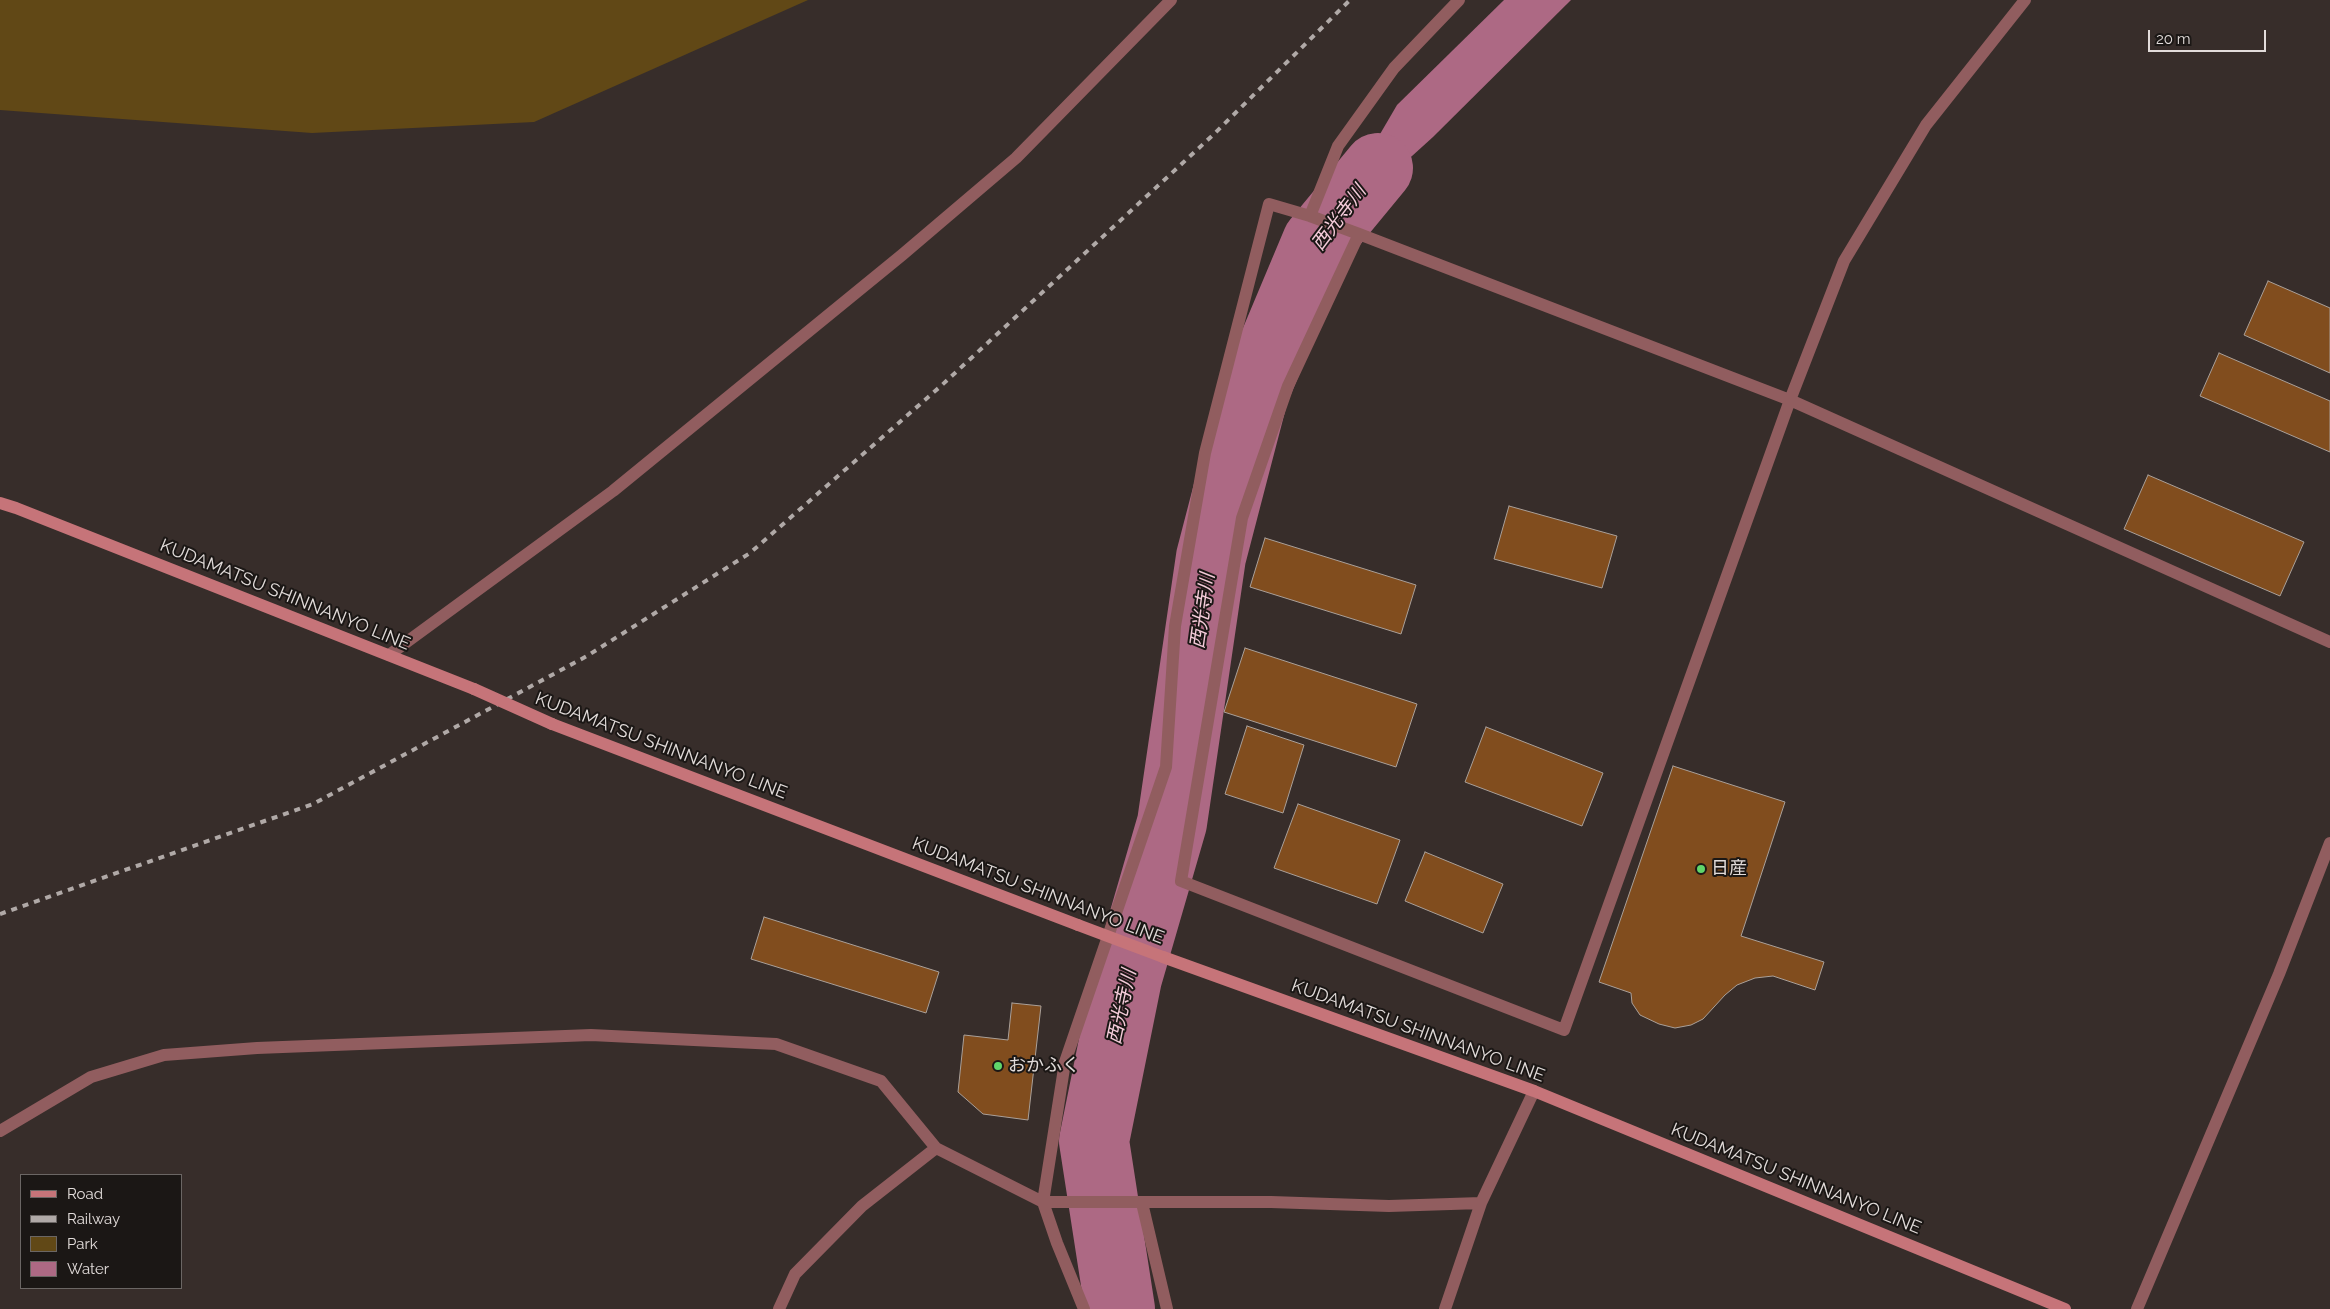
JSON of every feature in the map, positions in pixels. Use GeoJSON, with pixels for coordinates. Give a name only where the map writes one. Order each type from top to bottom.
{"type":"FeatureCollection","features":[{"type":"Feature","properties":{"kind":"main road","name":"KUDAMATSU SHINNANYO LINE"},"geometry":{"type":"LineString","coordinates":[[0,503],[25,511],[474,690],[552,724],[1163,957],[1534,1091],[2065,1309]]}},
{"type":"Feature","properties":{"kind":"street"},"geometry":{"type":"LineString","coordinates":[[1310,216],[1338,146],[1394,68],[1459,0]]}},
{"type":"Feature","properties":{"kind":"street"},"geometry":{"type":"LineString","coordinates":[[1359,234],[1288,386],[1242,518],[1181,881],[1564,1030],[1790,400],[1849,252],[1926,125],[2025,0]]}},
{"type":"Feature","properties":{"kind":"street"},"geometry":{"type":"LineString","coordinates":[[389,656],[613,491],[902,255],[1016,158],[1169,1]]}},
{"type":"Feature","properties":{"kind":"street"},"geometry":{"type":"LineString","coordinates":[[1084,1309],[1057,1243],[1043,1202],[1065,1062],[1166,767],[1175,626],[1205,453],[1269,204],[1310,216],[1359,234],[1790,400],[2330,642]]}},
{"type":"Feature","properties":{"kind":"street"},"geometry":{"type":"LineString","coordinates":[[2137,1309],[2279,974],[2330,843]]}},
{"type":"Feature","properties":{"kind":"street"},"geometry":{"type":"LineString","coordinates":[[0,1131],[91,1077],[164,1055],[257,1048],[592,1035],[776,1044],[880,1081],[936,1148],[1043,1202],[1271,1202],[1389,1206],[1481,1204]]}},
{"type":"Feature","properties":{"kind":"street"},"geometry":{"type":"LineString","coordinates":[[1445,1309],[1481,1204],[1534,1091]]}},
{"type":"Feature","properties":{"kind":"street"},"geometry":{"type":"LineString","coordinates":[[779,1309],[795,1274],[862,1206],[936,1148]]}},
{"type":"Feature","properties":{"kind":"street"},"geometry":{"type":"LineString","coordinates":[[1142,1203],[1167,1309]]}},
{"type":"Feature","properties":{"kind":"green space"},"geometry":{"type":"Polygon","coordinates":[[[0,0],[808,0],[534,122],[312,133],[0,110],[0,0]]]}},
{"type":"Feature","properties":{"kind":"water"},"geometry":{"type":"Polygon","coordinates":[[[1504,0],[1571,0],[1433,137],[1317,242],[1397,105],[1504,0]]]}},
{"type":"Feature","properties":{"kind":"building"},"geometry":{"type":"Polygon","coordinates":[[[2268,281],[2330,308],[2330,373],[2244,335],[2268,281]]]}},
{"type":"Feature","properties":{"kind":"building"},"geometry":{"type":"Polygon","coordinates":[[[2219,353],[2330,401],[2330,452],[2200,396],[2219,353]]]}},
{"type":"Feature","properties":{"kind":"building"},"geometry":{"type":"Polygon","coordinates":[[[2148,475],[2304,542],[2280,596],[2124,529],[2148,475]]]}},
{"type":"Feature","properties":{"kind":"building"},"geometry":{"type":"Polygon","coordinates":[[[1509,506],[1617,536],[1602,588],[1494,559],[1509,506]]]}},
{"type":"Feature","properties":{"kind":"building"},"geometry":{"type":"Polygon","coordinates":[[[1265,538],[1416,585],[1401,634],[1250,587],[1265,538]]]}},
{"type":"Feature","properties":{"kind":"building"},"geometry":{"type":"Polygon","coordinates":[[[1245,648],[1417,704],[1396,767],[1224,712],[1245,648]]]}},
{"type":"Feature","properties":{"kind":"building"},"geometry":{"type":"Polygon","coordinates":[[[1247,726],[1304,745],[1283,813],[1225,794],[1247,726]]]}},
{"type":"Feature","properties":{"kind":"building"},"geometry":{"type":"Polygon","coordinates":[[[1486,727],[1603,773],[1582,826],[1465,782],[1486,727]]]}},
{"type":"Feature","properties":{"kind":"building","name":"日産"},"geometry":{"type":"Polygon","coordinates":[[[1673,766],[1785,802],[1741,936],[1824,962],[1815,990],[1773,976],[1755,978],[1737,985],[1703,1019],[1691,1025],[1675,1028],[1659,1024],[1640,1015],[1632,1003],[1631,993],[1599,982],[1673,766]]]}},
{"type":"Feature","properties":{"kind":"building"},"geometry":{"type":"Polygon","coordinates":[[[1298,804],[1400,840],[1377,904],[1274,868],[1298,804]]]}},
{"type":"Feature","properties":{"kind":"building"},"geometry":{"type":"Polygon","coordinates":[[[1425,852],[1503,884],[1483,933],[1405,901],[1425,852]]]}},
{"type":"Feature","properties":{"kind":"building"},"geometry":{"type":"Polygon","coordinates":[[[764,917],[939,972],[926,1013],[751,959],[764,917]]]}},
{"type":"Feature","properties":{"kind":"building","name":"おかふく"},"geometry":{"type":"Polygon","coordinates":[[[1012,1003],[1041,1006],[1028,1120],[983,1114],[958,1092],[964,1035],[1008,1040],[1012,1003]]]}},
{"type":"Feature","properties":{"kind":"waterway","name":"西光寺川"},"geometry":{"type":"LineString","coordinates":[[1120,1309],[1094,1141],[1127,978],[1172,823],[1211,557],[1254,392],[1317,242],[1378,168]]}},
{"type":"Feature","properties":{"kind":"railway"},"geometry":{"type":"LineString","coordinates":[[0,914],[313,804],[587,656],[750,553],[942,385],[1213,135],[1350,0]]}},
{"type":"Feature","properties":{"kind":"place","name":"日産"},"geometry":{"type":"Point","coordinates":[1701,869]}},
{"type":"Feature","properties":{"kind":"place","name":"おかふく"},"geometry":{"type":"Point","coordinates":[998,1066]}}]}
